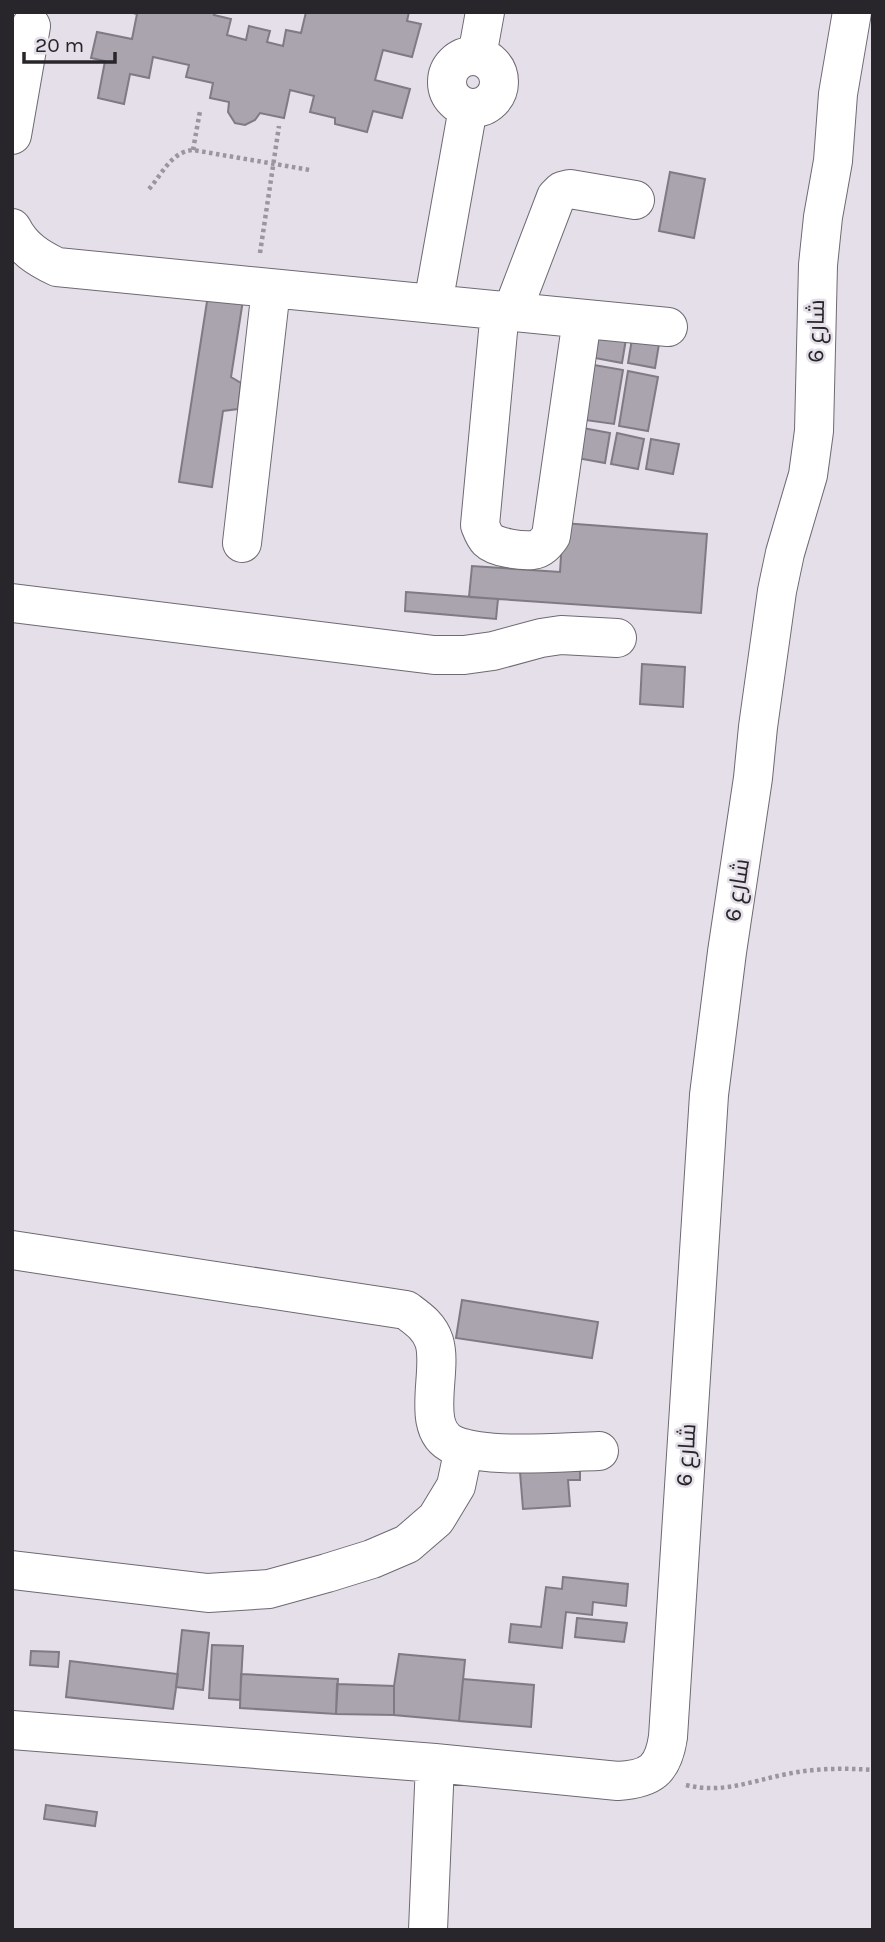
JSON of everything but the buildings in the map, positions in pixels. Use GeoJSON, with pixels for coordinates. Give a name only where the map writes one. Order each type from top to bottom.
{"type":"FeatureCollection","features":[{"type":"Feature","properties":{"kind":"lane"},"geometry":{"type":"LineString","coordinates":[[433,304],[468,108],[488,104],[499,87],[499,76],[494,67],[477,56],[485,12]]}},
{"type":"Feature","properties":{"kind":"lane","name":"شارع 6"},"geometry":{"type":"LineString","coordinates":[[654,1771],[665,1756],[668,1737],[709,1094],[777,591],[808,475],[814,432],[819,253],[833,161],[838,94],[852,12]]}},
{"type":"Feature","properties":{"kind":"lane"},"geometry":{"type":"LineString","coordinates":[[12,135],[34,17]]}},
{"type":"Feature","properties":{"kind":"lane"},"geometry":{"type":"LineString","coordinates":[[582,318],[551,536],[544,545],[534,550],[496,545],[488,541],[480,524],[506,311],[556,197],[562,191],[570,189],[635,200]]}},
{"type":"Feature","properties":{"kind":"lane"},"geometry":{"type":"LineString","coordinates":[[12,228],[18,240],[36,257],[57,267],[668,327]]}},
{"type":"Feature","properties":{"kind":"lane"},"geometry":{"type":"LineString","coordinates":[[242,543],[262,288]]}},
{"type":"Feature","properties":{"kind":"lane"},"geometry":{"type":"LineString","coordinates":[[12,603],[434,655],[493,651],[561,635],[617,638]]}},
{"type":"Feature","properties":{"kind":"lane"},"geometry":{"type":"LineString","coordinates":[[12,1250],[406,1310],[424,1323],[434,1342],[434,1417],[437,1429],[453,1445],[509,1453],[598,1451]]}},
{"type":"Feature","properties":{"kind":"lane"},"geometry":{"type":"LineString","coordinates":[[12,1570],[208,1593],[269,1589],[372,1559],[408,1544],[436,1519],[456,1486],[464,1448]]}},
{"type":"Feature","properties":{"kind":"lane"},"geometry":{"type":"LineString","coordinates":[[12,1730],[435,1763],[618,1781],[637,1780],[654,1771]]}},
{"type":"Feature","properties":{"kind":"lane"},"geometry":{"type":"LineString","coordinates":[[428,1930],[435,1763]]}},
{"type":"Feature","properties":{"kind":"path"},"geometry":{"type":"LineString","coordinates":[[193,150],[200,111]]}},
{"type":"Feature","properties":{"kind":"path"},"geometry":{"type":"LineString","coordinates":[[262,288],[279,126]]}},
{"type":"Feature","properties":{"kind":"path"},"geometry":{"type":"LineString","coordinates":[[149,189],[173,157],[193,150],[310,170]]}},
{"type":"Feature","properties":{"kind":"path"},"geometry":{"type":"LineString","coordinates":[[654,1771],[677,1783],[703,1789],[729,1788],[818,1769],[873,1770]]}}]}
